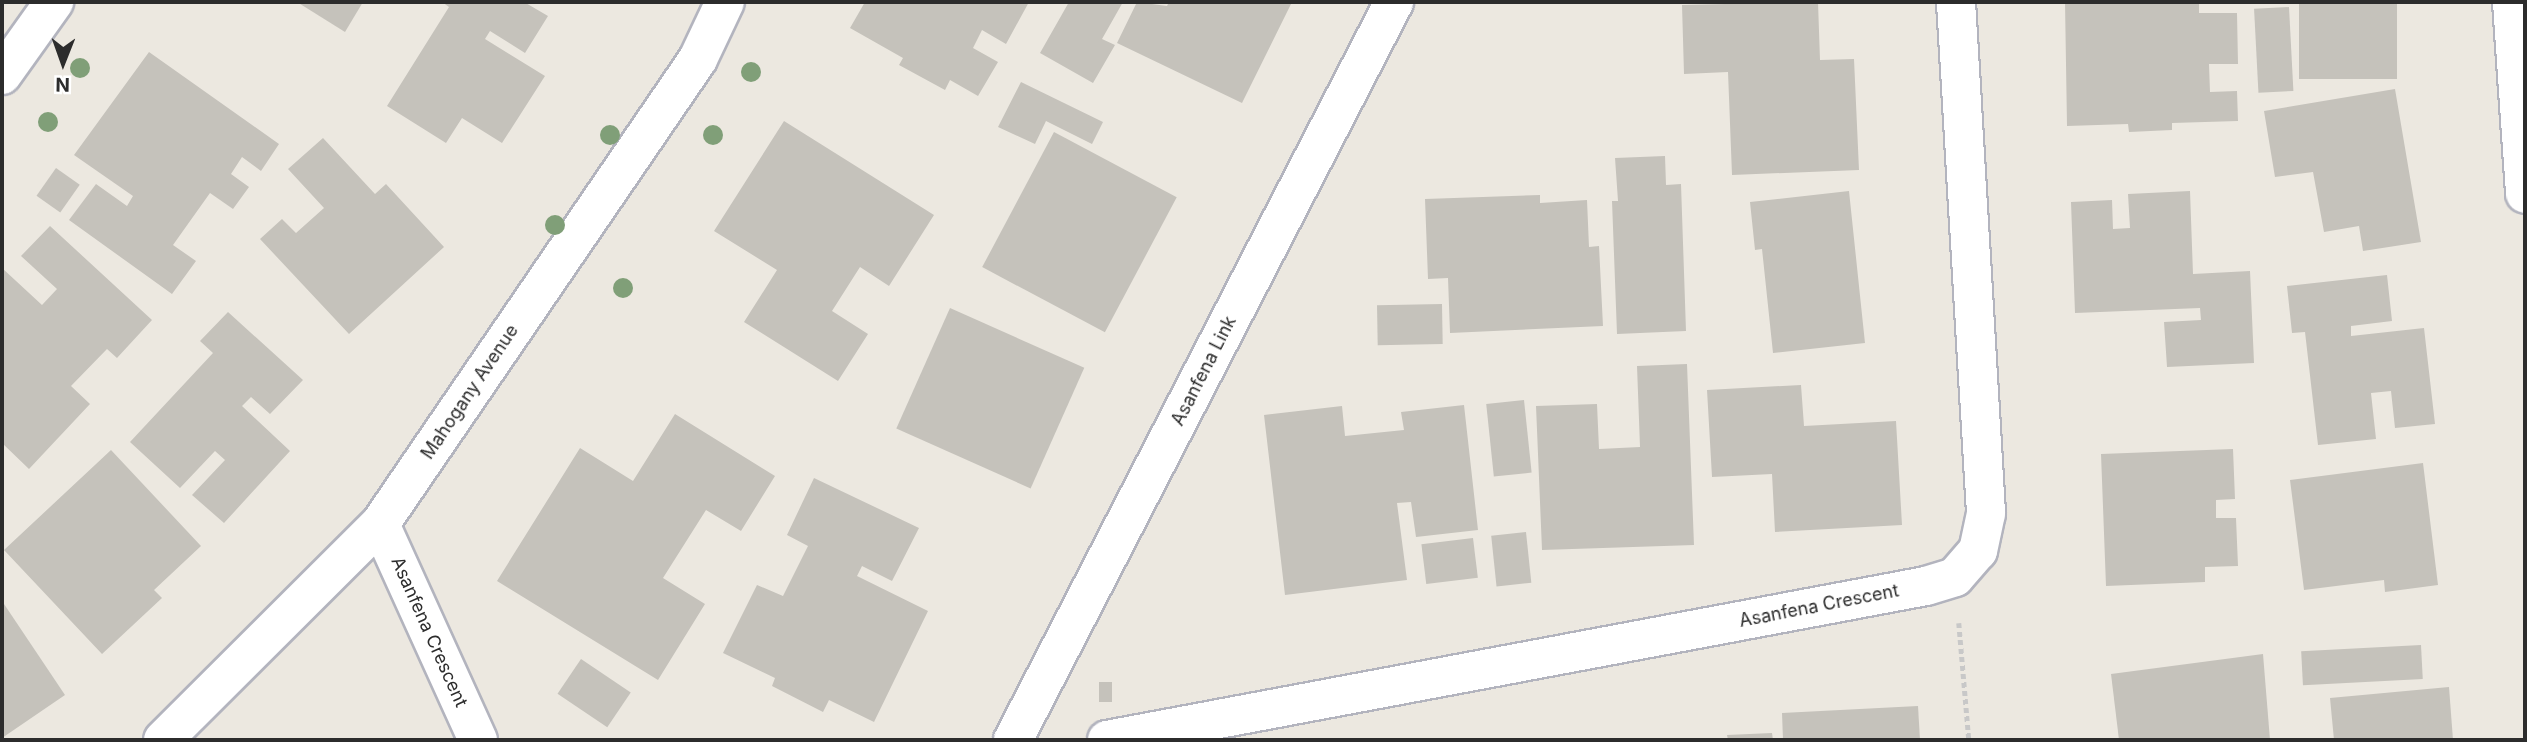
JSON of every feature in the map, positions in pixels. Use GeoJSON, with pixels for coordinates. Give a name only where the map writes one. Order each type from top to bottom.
{"type":"FeatureCollection","features":[{"type":"Feature","properties":{"kind":"street"},"geometry":{"type":"LineString","coordinates":[[2,75],[54,2]]}},
{"type":"Feature","properties":{"kind":"street","name":"Mahogany Avenue"},"geometry":{"type":"LineString","coordinates":[[163,740],[380,524],[698,59],[725,2]]}},
{"type":"Feature","properties":{"kind":"street","name":"Asanfena Link"},"geometry":{"type":"LineString","coordinates":[[1013,740],[1394,2]]}},
{"type":"Feature","properties":{"kind":"street"},"geometry":{"type":"LineString","coordinates":[[1955,577],[1978,551],[1986,513],[1956,2]]}},
{"type":"Feature","properties":{"kind":"street"},"geometry":{"type":"LineString","coordinates":[[2512,2],[2525,194]]}},
{"type":"Feature","properties":{"kind":"street","name":"Asanfena Crescent"},"geometry":{"type":"LineString","coordinates":[[380,524],[478,740]]}},
{"type":"Feature","properties":{"kind":"street","name":"Asanfena Crescent"},"geometry":{"type":"LineString","coordinates":[[1107,740],[1926,586],[1955,577]]}},
{"type":"Feature","properties":{"kind":"path"},"geometry":{"type":"LineString","coordinates":[[1955,577],[1969,740]]}},
{"type":"Feature","properties":{"kind":"building"},"geometry":{"type":"Polygon","coordinates":[[[297,2],[363,2],[345,32],[297,2]]]}},
{"type":"Feature","properties":{"kind":"building"},"geometry":{"type":"Polygon","coordinates":[[[442,2],[524,2],[548,16],[525,53],[490,31],[485,39],[545,76],[502,143],[462,118],[446,143],[387,106],[449,7],[442,2]]]}},
{"type":"Feature","properties":{"kind":"building"},"geometry":{"type":"Polygon","coordinates":[[[865,2],[1029,2],[1006,44],[982,30],[973,48],[998,62],[978,96],[950,80],[945,90],[899,65],[903,58],[850,28],[865,2]]]}},
{"type":"Feature","properties":{"kind":"building"},"geometry":{"type":"Polygon","coordinates":[[[1069,2],[1123,2],[1102,39],[1115,45],[1093,83],[1040,53],[1069,2]]]}},
{"type":"Feature","properties":{"kind":"building"},"geometry":{"type":"Polygon","coordinates":[[[1137,2],[1167,6],[1169,2],[1292,2],[1242,103],[1117,43],[1137,2]]]}},
{"type":"Feature","properties":{"kind":"building"},"geometry":{"type":"Polygon","coordinates":[[[1818,2],[1820,60],[1854,59],[1859,170],[1732,175],[1728,72],[1684,74],[1682,5],[1818,2]]]}},
{"type":"Feature","properties":{"kind":"building"},"geometry":{"type":"Polygon","coordinates":[[[2065,2],[2199,2],[2199,13],[2237,13],[2238,64],[2209,64],[2210,92],[2237,91],[2238,121],[2172,123],[2172,130],[2129,132],[2128,124],[2067,126],[2065,2]]]}},
{"type":"Feature","properties":{"kind":"building"},"geometry":{"type":"Polygon","coordinates":[[[2299,2],[2397,2],[2397,79],[2299,79],[2299,2]]]}},
{"type":"Feature","properties":{"kind":"building"},"geometry":{"type":"Polygon","coordinates":[[[2289,7],[2293,91],[2258,93],[2254,9],[2289,7]]]}},
{"type":"Feature","properties":{"kind":"building"},"geometry":{"type":"Polygon","coordinates":[[[149,52],[279,144],[261,171],[242,157],[231,174],[249,187],[233,209],[210,193],[173,245],[196,261],[172,294],[69,220],[96,184],[127,206],[133,196],[74,155],[149,52]]]}},
{"type":"Feature","properties":{"kind":"building"},"geometry":{"type":"Polygon","coordinates":[[[1021,82],[1103,122],[1092,144],[1046,121],[1035,144],[998,127],[1021,82]]]}},
{"type":"Feature","properties":{"kind":"building"},"geometry":{"type":"Polygon","coordinates":[[[2395,89],[2421,242],[2363,251],[2359,226],[2324,232],[2313,172],[2275,177],[2264,111],[2395,89]]]}},
{"type":"Feature","properties":{"kind":"building"},"geometry":{"type":"Polygon","coordinates":[[[784,121],[934,215],[889,286],[860,267],[832,311],[868,334],[838,381],[744,322],[777,270],[714,231],[784,121]]]}},
{"type":"Feature","properties":{"kind":"building"},"geometry":{"type":"Polygon","coordinates":[[[1054,132],[1177,197],[1105,332],[982,267],[1054,132]]]}},
{"type":"Feature","properties":{"kind":"building"},"geometry":{"type":"Polygon","coordinates":[[[323,138],[375,194],[386,184],[444,247],[349,334],[260,239],[282,219],[296,233],[324,208],[288,169],[323,138]]]}},
{"type":"Feature","properties":{"kind":"building"},"geometry":{"type":"Polygon","coordinates":[[[1665,156],[1666,185],[1681,184],[1686,331],[1617,334],[1612,201],[1618,201],[1615,158],[1665,156]]]}},
{"type":"Feature","properties":{"kind":"building"},"geometry":{"type":"Polygon","coordinates":[[[56,168],[80,185],[60,212],[36,196],[56,168]]]}},
{"type":"Feature","properties":{"kind":"building"},"geometry":{"type":"Polygon","coordinates":[[[1849,191],[1865,343],[1773,353],[1762,249],[1755,250],[1750,202],[1849,191]]]}},
{"type":"Feature","properties":{"kind":"building"},"geometry":{"type":"Polygon","coordinates":[[[2190,191],[2193,274],[2250,271],[2254,363],[2167,367],[2164,322],[2201,320],[2200,308],[2075,313],[2071,202],[2112,200],[2113,229],[2130,228],[2128,194],[2190,191]]]}},
{"type":"Feature","properties":{"kind":"building"},"geometry":{"type":"Polygon","coordinates":[[[1540,195],[1540,203],[1587,200],[1589,247],[1599,246],[1603,326],[1450,333],[1448,278],[1428,279],[1425,199],[1540,195]]]}},
{"type":"Feature","properties":{"kind":"building"},"geometry":{"type":"Polygon","coordinates":[[[50,226],[152,320],[117,358],[107,349],[71,386],[90,404],[29,469],[2,443],[2,268],[42,305],[57,289],[21,256],[50,226]]]}},
{"type":"Feature","properties":{"kind":"building"},"geometry":{"type":"Polygon","coordinates":[[[2387,275],[2392,321],[2351,326],[2351,336],[2424,328],[2435,424],[2395,428],[2391,391],[2371,393],[2376,439],[2318,445],[2305,332],[2292,333],[2287,286],[2387,275]]]}},
{"type":"Feature","properties":{"kind":"building"},"geometry":{"type":"Polygon","coordinates":[[[1442,304],[1443,344],[1378,345],[1377,305],[1442,304]]]}},
{"type":"Feature","properties":{"kind":"building"},"geometry":{"type":"Polygon","coordinates":[[[950,308],[1084,368],[1031,488],[896,429],[950,308]]]}},
{"type":"Feature","properties":{"kind":"building"},"geometry":{"type":"Polygon","coordinates":[[[228,312],[303,380],[270,414],[251,397],[242,406],[290,451],[224,523],[192,495],[225,460],[215,451],[180,488],[130,442],[213,353],[200,341],[228,312]]]}},
{"type":"Feature","properties":{"kind":"building"},"geometry":{"type":"Polygon","coordinates":[[[1687,364],[1694,545],[1542,550],[1536,406],[1597,404],[1599,449],[1640,447],[1637,366],[1687,364]]]}},
{"type":"Feature","properties":{"kind":"building"},"geometry":{"type":"Polygon","coordinates":[[[1801,385],[1804,426],[1896,421],[1902,525],[1775,532],[1772,474],[1712,477],[1707,390],[1801,385]]]}},
{"type":"Feature","properties":{"kind":"building"},"geometry":{"type":"Polygon","coordinates":[[[1524,400],[1532,473],[1494,477],[1486,404],[1524,400]]]}},
{"type":"Feature","properties":{"kind":"building"},"geometry":{"type":"Polygon","coordinates":[[[1464,405],[1478,530],[1416,537],[1411,502],[1397,503],[1407,580],[1285,595],[1264,415],[1342,406],[1345,436],[1404,430],[1401,412],[1464,405]]]}},
{"type":"Feature","properties":{"kind":"building"},"geometry":{"type":"Polygon","coordinates":[[[675,414],[775,476],[741,531],[706,510],[663,578],[705,604],[658,680],[497,581],[580,448],[633,481],[675,414]]]}},
{"type":"Feature","properties":{"kind":"building"},"geometry":{"type":"Polygon","coordinates":[[[2233,449],[2235,499],[2216,500],[2216,518],[2236,518],[2238,566],[2205,567],[2205,582],[2106,586],[2101,454],[2233,449]]]}},
{"type":"Feature","properties":{"kind":"building"},"geometry":{"type":"Polygon","coordinates":[[[111,450],[201,546],[154,590],[162,598],[102,654],[4,550],[111,450]]]}},
{"type":"Feature","properties":{"kind":"building"},"geometry":{"type":"Polygon","coordinates":[[[2423,463],[2438,585],[2385,592],[2384,580],[2304,590],[2290,480],[2423,463]]]}},
{"type":"Feature","properties":{"kind":"building"},"geometry":{"type":"Polygon","coordinates":[[[814,478],[919,528],[892,581],[862,566],[857,576],[928,611],[874,722],[829,700],[823,712],[772,686],[775,678],[723,653],[757,585],[783,596],[808,546],[787,535],[814,478]]]}},
{"type":"Feature","properties":{"kind":"building"},"geometry":{"type":"Polygon","coordinates":[[[1526,532],[1531,583],[1497,586],[1491,536],[1526,532]]]}},
{"type":"Feature","properties":{"kind":"building"},"geometry":{"type":"Polygon","coordinates":[[[1473,538],[1478,578],[1426,584],[1421,544],[1473,538]]]}},
{"type":"Feature","properties":{"kind":"building"},"geometry":{"type":"Polygon","coordinates":[[[2,601],[65,695],[2,738],[2,601]]]}},
{"type":"Feature","properties":{"kind":"building"},"geometry":{"type":"Polygon","coordinates":[[[2421,645],[2423,679],[2303,685],[2301,651],[2421,645]]]}},
{"type":"Feature","properties":{"kind":"building"},"geometry":{"type":"Polygon","coordinates":[[[2263,654],[2270,740],[2119,740],[2111,674],[2263,654]]]}},
{"type":"Feature","properties":{"kind":"building"},"geometry":{"type":"Polygon","coordinates":[[[581,659],[631,693],[607,727],[558,694],[581,659]]]}},
{"type":"Feature","properties":{"kind":"building"},"geometry":{"type":"Polygon","coordinates":[[[1099,682],[1112,682],[1112,702],[1099,702],[1099,682]]]}},
{"type":"Feature","properties":{"kind":"building"},"geometry":{"type":"Polygon","coordinates":[[[2449,687],[2453,740],[2334,740],[2330,698],[2449,687]]]}},
{"type":"Feature","properties":{"kind":"building"},"geometry":{"type":"Polygon","coordinates":[[[1918,706],[1920,740],[1783,740],[1782,713],[1918,706]]]}},
{"type":"Feature","properties":{"kind":"building"},"geometry":{"type":"Polygon","coordinates":[[[1772,733],[1773,740],[1728,740],[1727,735],[1772,733]]]}}]}
